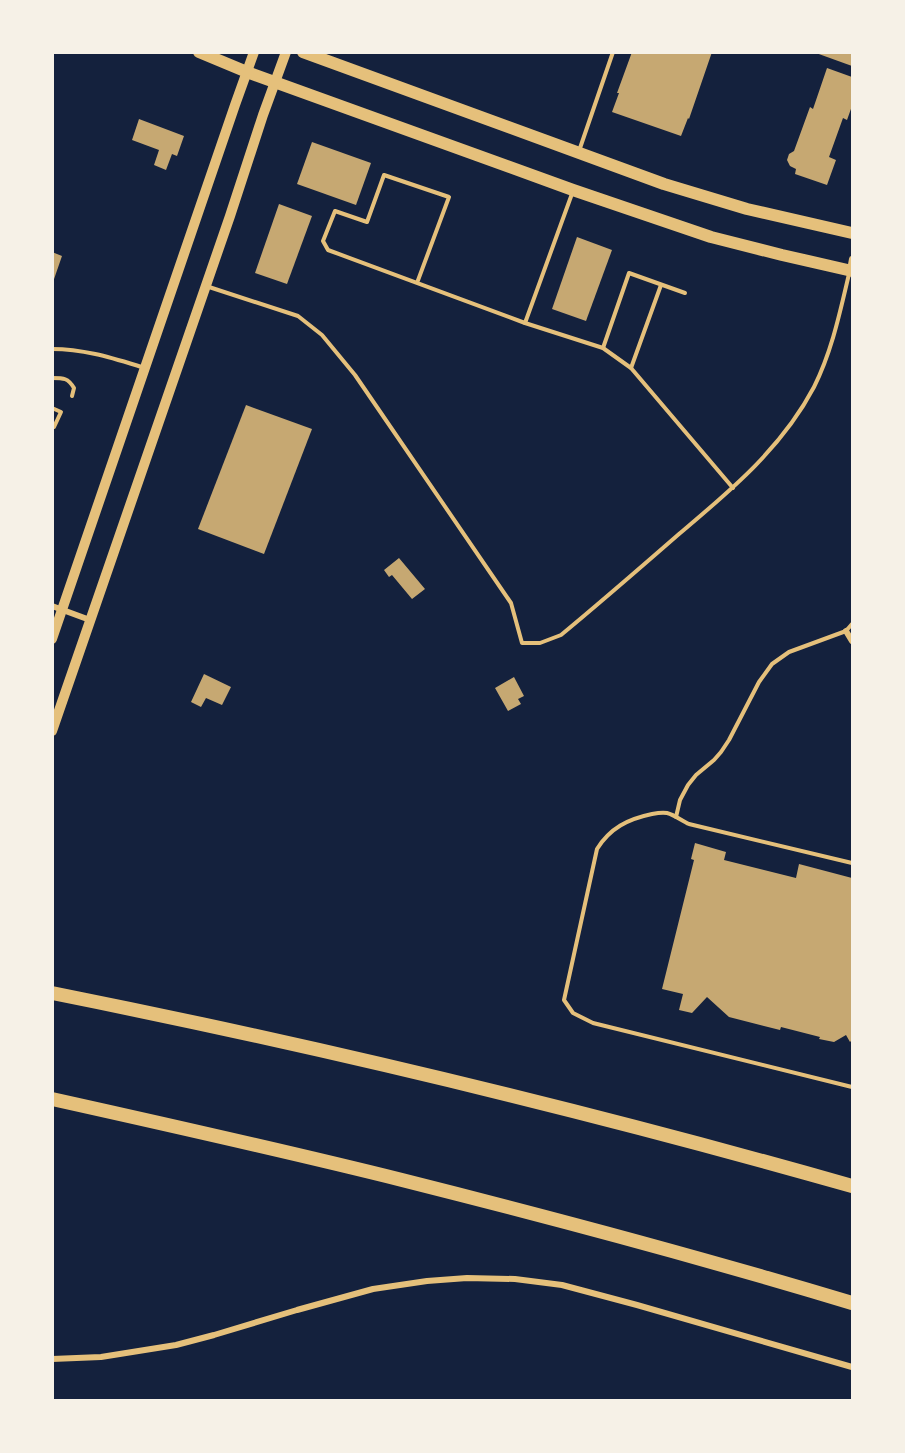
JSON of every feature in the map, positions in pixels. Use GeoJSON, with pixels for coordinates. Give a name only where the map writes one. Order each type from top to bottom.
{"type":"FeatureCollection","features":[{"type":"Feature","properties":{"kind":"highway"},"geometry":{"type":"LineString","coordinates":[[52,993],[418,1072],[713,1147],[852,1186]]}},
{"type":"Feature","properties":{"kind":"highway"},"geometry":{"type":"LineString","coordinates":[[52,1099],[400,1179],[665,1249],[852,1303]]}},
{"type":"Feature","properties":{"kind":"main road"},"geometry":{"type":"LineString","coordinates":[[199,52],[247,72],[573,190],[711,237],[772,253],[852,267]]}},
{"type":"Feature","properties":{"kind":"main road"},"geometry":{"type":"LineString","coordinates":[[52,639],[57,608],[145,368],[254,52]]}},
{"type":"Feature","properties":{"kind":"main road"},"geometry":{"type":"LineString","coordinates":[[52,731],[286,52]]}},
{"type":"Feature","properties":{"kind":"main road"},"geometry":{"type":"LineString","coordinates":[[303,52],[578,154],[703,196],[780,218],[852,233]]}},
{"type":"Feature","properties":{"kind":"street"},"geometry":{"type":"LineString","coordinates":[[57,608],[90,620]]}},
{"type":"Feature","properties":{"kind":"street"},"geometry":{"type":"LineString","coordinates":[[849,631],[852,641]]}},
{"type":"Feature","properties":{"kind":"street"},"geometry":{"type":"LineString","coordinates":[[52,1359],[101,1357],[176,1345],[373,1289],[467,1278],[562,1285],[852,1368]]}},
{"type":"Feature","properties":{"kind":"lane"},"geometry":{"type":"LineString","coordinates":[[578,154],[613,52]]}},
{"type":"Feature","properties":{"kind":"lane"},"geometry":{"type":"LineString","coordinates":[[417,283],[449,197],[384,175],[367,222],[335,211],[324,241],[328,250],[417,283],[525,323],[603,348],[631,368],[733,488]]}},
{"type":"Feature","properties":{"kind":"lane"},"geometry":{"type":"LineString","coordinates":[[525,323],[573,190]]}},
{"type":"Feature","properties":{"kind":"lane"},"geometry":{"type":"LineString","coordinates":[[206,286],[297,316],[322,334],[355,375],[512,603],[522,643],[540,643],[561,635],[733,488],[765,456],[814,387],[832,345],[852,267]]}},
{"type":"Feature","properties":{"kind":"lane"},"geometry":{"type":"LineString","coordinates":[[603,348],[629,273],[685,293]]}},
{"type":"Feature","properties":{"kind":"lane"},"geometry":{"type":"LineString","coordinates":[[631,368],[661,285]]}},
{"type":"Feature","properties":{"kind":"lane"},"geometry":{"type":"LineString","coordinates":[[52,349],[74,349],[111,357],[145,368]]}},
{"type":"Feature","properties":{"kind":"lane"},"geometry":{"type":"LineString","coordinates":[[52,378],[70,381],[74,388],[72,396]]}},
{"type":"Feature","properties":{"kind":"lane"},"geometry":{"type":"LineString","coordinates":[[52,408],[61,412],[54,427],[52,426]]}},
{"type":"Feature","properties":{"kind":"lane"},"geometry":{"type":"LineString","coordinates":[[676,817],[680,800],[688,785],[721,752],[759,682],[772,664],[789,652],[849,631],[852,624]]}},
{"type":"Feature","properties":{"kind":"lane"},"geometry":{"type":"LineString","coordinates":[[852,862],[689,824],[667,813],[640,816],[614,830],[604,838],[597,849],[564,1000],[573,1013],[593,1023],[852,1087]]}},
{"type":"Feature","properties":{"kind":"building"},"geometry":{"type":"Polygon","coordinates":[[[632,52],[712,52],[681,136],[612,112],[632,52]]]}},
{"type":"Feature","properties":{"kind":"building"},"geometry":{"type":"Polygon","coordinates":[[[816,52],[852,52],[852,66],[816,53],[816,52]]]}},
{"type":"Feature","properties":{"kind":"building"},"geometry":{"type":"Polygon","coordinates":[[[827,68],[852,77],[852,106],[847,120],[843,118],[829,157],[836,160],[827,185],[795,174],[796,169],[790,166],[787,160],[789,154],[794,151],[810,107],[813,109],[827,68]]]}},
{"type":"Feature","properties":{"kind":"building"},"geometry":{"type":"Polygon","coordinates":[[[139,119],[184,136],[177,156],[172,154],[166,170],[154,165],[159,150],[132,140],[139,119]]]}},
{"type":"Feature","properties":{"kind":"building"},"geometry":{"type":"Polygon","coordinates":[[[312,142],[371,163],[356,205],[297,184],[312,142]]]}},
{"type":"Feature","properties":{"kind":"building"},"geometry":{"type":"Polygon","coordinates":[[[279,204],[312,216],[287,284],[255,273],[279,204]]]}},
{"type":"Feature","properties":{"kind":"building"},"geometry":{"type":"Polygon","coordinates":[[[577,237],[612,250],[586,321],[552,309],[577,237]]]}},
{"type":"Feature","properties":{"kind":"building"},"geometry":{"type":"Polygon","coordinates":[[[52,252],[62,256],[53,282],[52,282],[52,252]]]}},
{"type":"Feature","properties":{"kind":"building"},"geometry":{"type":"Polygon","coordinates":[[[246,405],[312,429],[264,554],[198,529],[246,405]]]}},
{"type":"Feature","properties":{"kind":"building"},"geometry":{"type":"Polygon","coordinates":[[[399,558],[425,589],[412,599],[392,575],[389,577],[384,570],[399,558]]]}},
{"type":"Feature","properties":{"kind":"building"},"geometry":{"type":"Polygon","coordinates":[[[204,674],[231,687],[222,705],[206,698],[201,707],[191,702],[204,674]]]}},
{"type":"Feature","properties":{"kind":"building"},"geometry":{"type":"Polygon","coordinates":[[[514,677],[524,696],[518,699],[521,704],[508,711],[495,688],[514,677]]]}},
{"type":"Feature","properties":{"kind":"building"},"geometry":{"type":"Polygon","coordinates":[[[695,843],[726,852],[724,860],[796,878],[799,864],[852,878],[852,1040],[850,1042],[846,1035],[834,1042],[781,1027],[780,1030],[729,1017],[707,997],[692,1013],[679,1010],[683,994],[662,989],[694,860],[691,859],[695,843]]]}}]}
